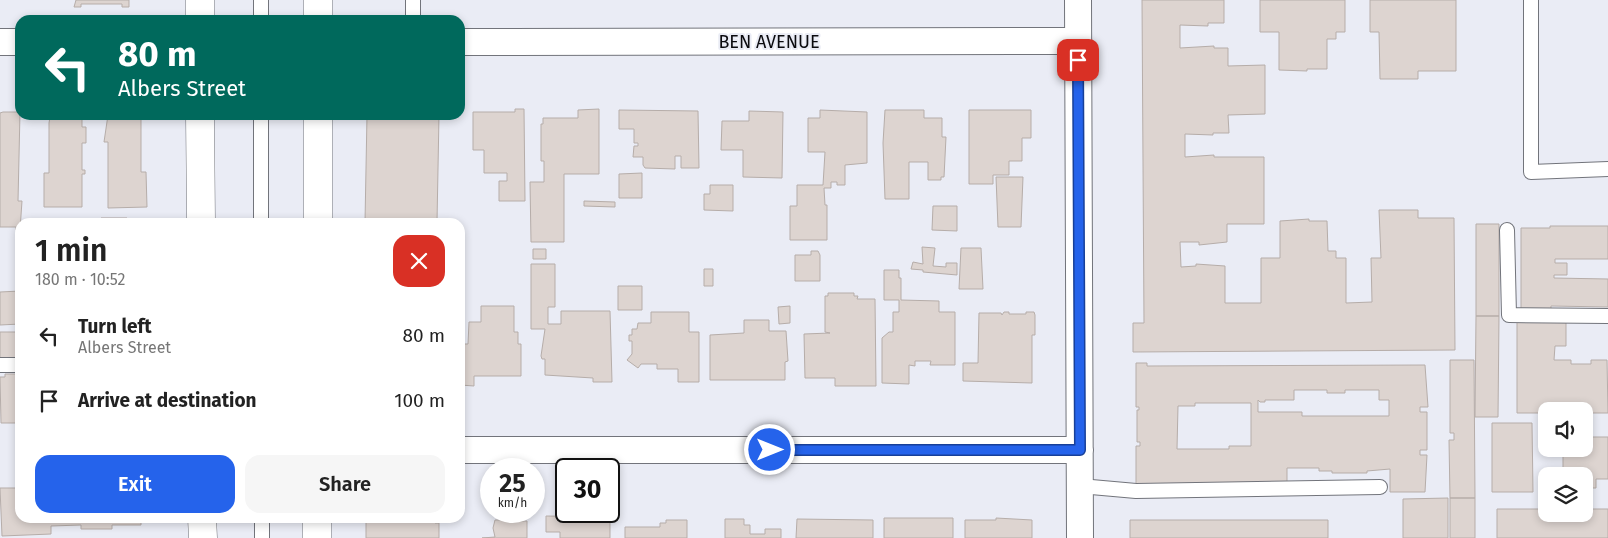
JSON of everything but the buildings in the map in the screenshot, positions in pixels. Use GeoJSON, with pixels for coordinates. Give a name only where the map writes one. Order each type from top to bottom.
{"type":"FeatureCollection","features":[{"type":"Feature","properties":{"kind":"street"},"geometry":{"type":"LineString","coordinates":[[200,0],[200,15]]}},
{"type":"Feature","properties":{"kind":"street"},"geometry":{"type":"LineString","coordinates":[[318,0],[318,15]]}},
{"type":"Feature","properties":{"kind":"street"},"geometry":{"type":"LineString","coordinates":[[1078,0],[1080,538]]}},
{"type":"Feature","properties":{"kind":"street","name":"BEN AVENUE"},"geometry":{"type":"LineString","coordinates":[[465,42],[1078,41]]}},
{"type":"Feature","properties":{"kind":"street"},"geometry":{"type":"LineString","coordinates":[[0,42],[15,42]]}},
{"type":"Feature","properties":{"kind":"street"},"geometry":{"type":"LineString","coordinates":[[200,120],[201,218]]}},
{"type":"Feature","properties":{"kind":"street"},"geometry":{"type":"LineString","coordinates":[[318,120],[318,218]]}},
{"type":"Feature","properties":{"kind":"street"},"geometry":{"type":"LineString","coordinates":[[465,450],[1080,450]]}},
{"type":"Feature","properties":{"kind":"street"},"geometry":{"type":"LineString","coordinates":[[202,523],[202,538]]}},
{"type":"Feature","properties":{"kind":"street"},"geometry":{"type":"LineString","coordinates":[[317,523],[317,538]]}},
{"type":"Feature","properties":{"kind":"lane"},"geometry":{"type":"LineString","coordinates":[[261,0],[261,15]]}},
{"type":"Feature","properties":{"kind":"lane"},"geometry":{"type":"LineString","coordinates":[[413,0],[413,15]]}},
{"type":"Feature","properties":{"kind":"lane"},"geometry":{"type":"LineString","coordinates":[[1531,0],[1530,172],[1608,169]]}},
{"type":"Feature","properties":{"kind":"lane"},"geometry":{"type":"LineString","coordinates":[[261,120],[261,218]]}},
{"type":"Feature","properties":{"kind":"lane"},"geometry":{"type":"LineString","coordinates":[[1507,230],[1509,315],[1608,316]]}},
{"type":"Feature","properties":{"kind":"lane"},"geometry":{"type":"LineString","coordinates":[[0,365],[15,365]]}},
{"type":"Feature","properties":{"kind":"lane"},"geometry":{"type":"LineString","coordinates":[[1080,486],[1136,491],[1380,487]]}},
{"type":"Feature","properties":{"kind":"lane"},"geometry":{"type":"LineString","coordinates":[[262,523],[262,538]]}},
{"type":"Feature","properties":{"kind":"route"},"geometry":{"type":"LineString","coordinates":[[770,450],[1080,450],[1078,60]]}}]}
